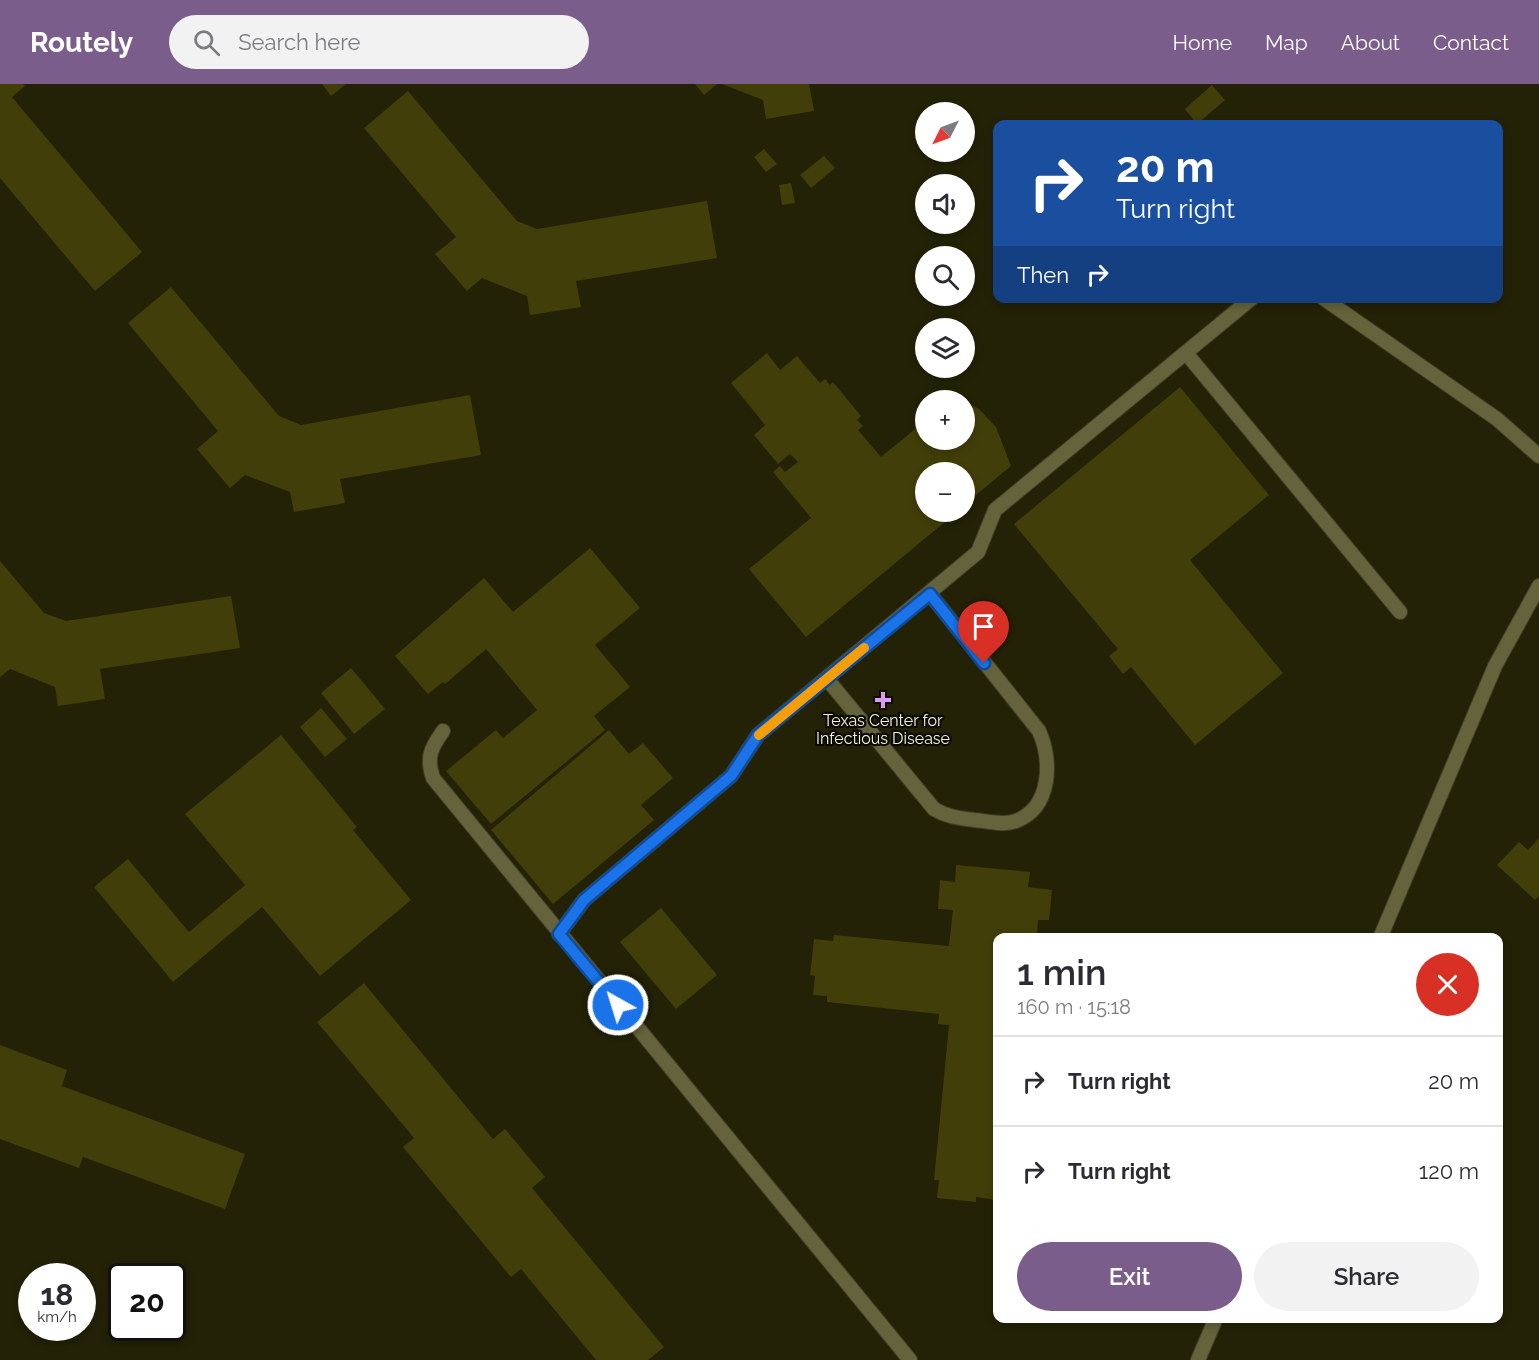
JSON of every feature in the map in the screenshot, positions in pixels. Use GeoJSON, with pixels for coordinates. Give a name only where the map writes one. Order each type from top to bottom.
{"type":"FeatureCollection","features":[{"type":"Feature","properties":{"kind":"lane"},"geometry":{"type":"LineString","coordinates":[[559,934],[584,900],[731,776],[752,742],[978,552],[990,516],[995,510],[1246,303]]}},
{"type":"Feature","properties":{"kind":"lane"},"geometry":{"type":"LineString","coordinates":[[1330,303],[1497,419],[1539,456]]}},
{"type":"Feature","properties":{"kind":"lane"},"geometry":{"type":"LineString","coordinates":[[1186,353],[1400,612]]}},
{"type":"Feature","properties":{"kind":"lane"},"geometry":{"type":"LineString","coordinates":[[1382,933],[1495,666],[1539,586]]}},
{"type":"Feature","properties":{"kind":"lane"},"geometry":{"type":"LineString","coordinates":[[827,679],[934,809],[945,816],[1000,823],[1016,821],[1029,812],[1040,799],[1048,772],[1045,745],[1039,731],[930,594]]}},
{"type":"Feature","properties":{"kind":"lane"},"geometry":{"type":"LineString","coordinates":[[443,730],[429,751],[429,765],[433,778],[910,1360]]}},
{"type":"Feature","properties":{"kind":"lane"},"geometry":{"type":"LineString","coordinates":[[1198,1360],[1214,1323]]}},
{"type":"Feature","properties":{"kind":"building"},"geometry":{"type":"Polygon","coordinates":[[[0,84],[23,84],[25,86],[12,97],[142,252],[95,291],[0,178],[0,84]]]}},
{"type":"Feature","properties":{"kind":"building"},"geometry":{"type":"Polygon","coordinates":[[[322,84],[346,84],[331,96],[322,84]]]}},
{"type":"Feature","properties":{"kind":"building"},"geometry":{"type":"Polygon","coordinates":[[[695,84],[717,84],[704,95],[695,84]]]}},
{"type":"Feature","properties":{"kind":"building"},"geometry":{"type":"Polygon","coordinates":[[[722,84],[809,84],[814,111],[766,119],[763,100],[722,84]]]}},
{"type":"Feature","properties":{"kind":"building"},"geometry":{"type":"Polygon","coordinates":[[[1212,85],[1225,100],[1202,120],[1194,120],[1185,109],[1212,85]]]}},
{"type":"Feature","properties":{"kind":"building"},"geometry":{"type":"Polygon","coordinates":[[[408,91],[517,221],[537,229],[707,201],[717,258],[576,281],[581,307],[530,315],[527,296],[482,278],[467,291],[435,254],[456,237],[364,128],[408,91]]]}},
{"type":"Feature","properties":{"kind":"building"},"geometry":{"type":"Polygon","coordinates":[[[764,149],[777,164],[766,172],[754,157],[764,149]]]}},
{"type":"Feature","properties":{"kind":"building"},"geometry":{"type":"Polygon","coordinates":[[[824,156],[835,168],[811,188],[800,175],[824,156]]]}},
{"type":"Feature","properties":{"kind":"building"},"geometry":{"type":"Polygon","coordinates":[[[791,183],[795,203],[782,205],[779,185],[791,183]]]}},
{"type":"Feature","properties":{"kind":"building"},"geometry":{"type":"Polygon","coordinates":[[[171,287],[279,416],[301,425],[470,395],[481,455],[340,479],[345,503],[294,512],[290,492],[245,475],[230,488],[197,449],[218,431],[128,323],[171,287]]]}},
{"type":"Feature","properties":{"kind":"building"},"geometry":{"type":"Polygon","coordinates":[[[767,353],[780,370],[797,356],[820,383],[825,379],[830,385],[833,382],[861,416],[857,420],[863,426],[858,430],[881,457],[915,429],[915,450],[975,450],[975,407],[996,427],[1011,466],[975,496],[975,462],[915,462],[915,522],[945,522],[806,637],[749,569],[811,518],[773,472],[780,466],[785,472],[798,462],[790,454],[778,464],[754,435],[765,425],[731,383],[767,353]]]}},
{"type":"Feature","properties":{"kind":"building"},"geometry":{"type":"Polygon","coordinates":[[[1180,387],[1269,495],[1190,560],[1283,673],[1195,745],[1131,667],[1123,674],[1109,656],[1118,649],[1014,524],[1180,387]]]}},
{"type":"Feature","properties":{"kind":"building"},"geometry":{"type":"Polygon","coordinates":[[[590,548],[640,608],[595,645],[630,687],[594,716],[605,730],[491,824],[446,771],[496,730],[503,738],[537,710],[486,649],[445,684],[443,682],[428,694],[395,656],[484,578],[513,612],[590,548]]]}},
{"type":"Feature","properties":{"kind":"building"},"geometry":{"type":"Polygon","coordinates":[[[0,561],[44,613],[66,621],[231,596],[240,648],[100,669],[105,699],[58,706],[55,687],[10,669],[0,677],[0,561]]]}},
{"type":"Feature","properties":{"kind":"building"},"geometry":{"type":"Polygon","coordinates":[[[351,668],[385,709],[354,734],[321,693],[351,668]]]}},
{"type":"Feature","properties":{"kind":"building"},"geometry":{"type":"Polygon","coordinates":[[[321,708],[347,739],[325,757],[300,727],[321,708]]]}},
{"type":"Feature","properties":{"kind":"building"},"geometry":{"type":"Polygon","coordinates":[[[609,730],[629,754],[643,743],[673,778],[641,805],[654,820],[553,904],[491,830],[609,730]]]}},
{"type":"Feature","properties":{"kind":"building"},"geometry":{"type":"Polygon","coordinates":[[[281,735],[357,827],[353,830],[411,900],[320,976],[262,907],[173,982],[94,887],[128,859],[189,932],[245,885],[185,814],[281,735]]]}},
{"type":"Feature","properties":{"kind":"building"},"geometry":{"type":"Polygon","coordinates":[[[1539,838],[1539,896],[1535,900],[1497,865],[1519,842],[1528,850],[1539,838]]]}},
{"type":"Feature","properties":{"kind":"building"},"geometry":{"type":"Polygon","coordinates":[[[956,865],[1030,872],[1028,887],[1052,890],[1049,920],[1038,920],[1037,933],[993,933],[993,1200],[976,1197],[976,1202],[937,1198],[939,1180],[934,1180],[949,1025],[938,1024],[939,1014],[827,1002],[827,996],[813,995],[815,976],[810,975],[814,939],[833,941],[834,935],[949,946],[953,910],[938,909],[940,880],[955,882],[956,865]]]}},
{"type":"Feature","properties":{"kind":"building"},"geometry":{"type":"Polygon","coordinates":[[[661,908],[717,975],[676,1009],[620,942],[661,908]]]}},
{"type":"Feature","properties":{"kind":"building"},"geometry":{"type":"Polygon","coordinates":[[[364,983],[493,1139],[505,1129],[545,1177],[532,1188],[664,1347],[648,1360],[596,1360],[521,1269],[511,1277],[403,1147],[414,1138],[317,1022],[364,983]]]}},
{"type":"Feature","properties":{"kind":"building"},"geometry":{"type":"Polygon","coordinates":[[[0,1045],[67,1070],[62,1086],[245,1154],[225,1209],[83,1157],[79,1168],[0,1139],[0,1045]]]}},
{"type":"Feature","properties":{"kind":"slow traffic"},"geometry":{"type":"LineString","coordinates":[[759,735],[864,648]]}},
{"type":"Feature","properties":{"kind":"place","name":"Texas Center for Infectious Disease"},"geometry":{"type":"Point","coordinates":[883,700]}},
{"type":"Feature","properties":{"kind":"route"},"geometry":{"type":"LineString","coordinates":[[618,1005],[559,934],[584,900],[731,776],[758,735],[930,594],[984,663]]}}]}
